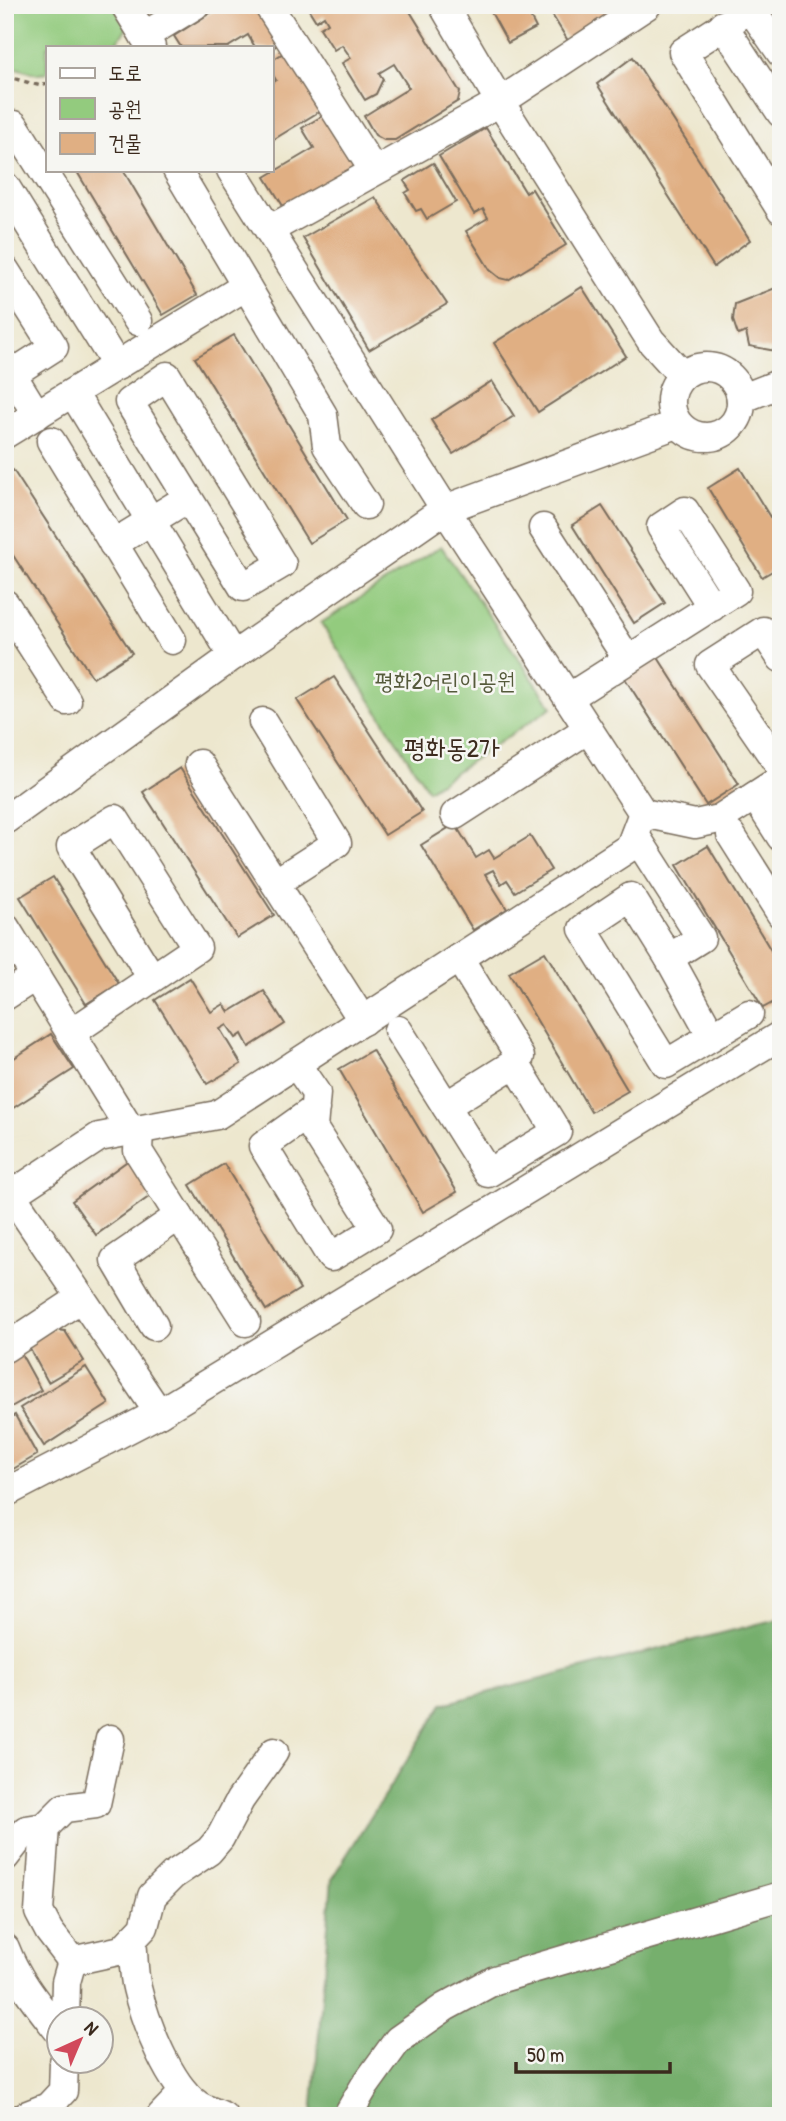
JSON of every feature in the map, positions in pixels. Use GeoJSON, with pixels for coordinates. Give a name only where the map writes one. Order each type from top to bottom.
{"type":"FeatureCollection","features":[{"type":"Feature","properties":{"kind":"street"},"geometry":{"type":"LineString","coordinates":[[125,5],[147,42],[195,5]]}},
{"type":"Feature","properties":{"kind":"street"},"geometry":{"type":"LineString","coordinates":[[268,5],[374,172]]}},
{"type":"Feature","properties":{"kind":"street"},"geometry":{"type":"LineString","coordinates":[[443,5],[500,102],[652,341],[682,375]]}},
{"type":"Feature","properties":{"kind":"street"},"geometry":{"type":"LineString","coordinates":[[270,230],[500,102],[647,5]]}},
{"type":"Feature","properties":{"kind":"street"},"geometry":{"type":"LineString","coordinates":[[779,204],[683,52],[749,7],[781,53]]}},
{"type":"Feature","properties":{"kind":"street"},"geometry":{"type":"LineString","coordinates":[[723,26],[781,113]]}},
{"type":"Feature","properties":{"kind":"street"},"geometry":{"type":"LineString","coordinates":[[14,125],[138,321]]}},
{"type":"Feature","properties":{"kind":"street"},"geometry":{"type":"LineString","coordinates":[[178,172],[323,415],[327,446],[366,505]]}},
{"type":"Feature","properties":{"kind":"street"},"geometry":{"type":"LineString","coordinates":[[231,172],[588,729],[701,938],[669,958]]}},
{"type":"Feature","properties":{"kind":"street"},"geometry":{"type":"LineString","coordinates":[[46,175],[7,194],[117,366]]}},
{"type":"Feature","properties":{"kind":"street"},"geometry":{"type":"LineString","coordinates":[[5,270],[54,347],[9,368],[37,415]]}},
{"type":"Feature","properties":{"kind":"street"},"geometry":{"type":"LineString","coordinates":[[5,434],[246,286]]}},
{"type":"Feature","properties":{"kind":"street"},"geometry":{"type":"LineString","coordinates":[[706,366],[719,369],[730,376],[738,386],[741,399],[740,414],[732,427],[719,435],[704,438],[689,434],[677,424],[671,412],[670,398],[674,386],[682,375],[693,368],[706,366]]}},
{"type":"Feature","properties":{"kind":"street"},"geometry":{"type":"LineString","coordinates":[[167,376],[282,564],[243,587],[188,498],[130,402],[167,376]]}},
{"type":"Feature","properties":{"kind":"street"},"geometry":{"type":"LineString","coordinates":[[741,399],[780,385]]}},
{"type":"Feature","properties":{"kind":"street"},"geometry":{"type":"LineString","coordinates":[[73,393],[233,656]]}},
{"type":"Feature","properties":{"kind":"street"},"geometry":{"type":"LineString","coordinates":[[7,815],[445,509],[677,424]]}},
{"type":"Feature","properties":{"kind":"street"},"geometry":{"type":"LineString","coordinates":[[51,441],[172,640]]}},
{"type":"Feature","properties":{"kind":"street"},"geometry":{"type":"LineString","coordinates":[[113,544],[188,498]]}},
{"type":"Feature","properties":{"kind":"street"},"geometry":{"type":"LineString","coordinates":[[543,528],[628,660]]}},
{"type":"Feature","properties":{"kind":"street"},"geometry":{"type":"LineString","coordinates":[[5,604],[66,701]]}},
{"type":"Feature","properties":{"kind":"street"},"geometry":{"type":"LineString","coordinates":[[568,698],[712,607]]}},
{"type":"Feature","properties":{"kind":"street"},"geometry":{"type":"LineString","coordinates":[[781,658],[763,631],[710,665],[781,768]]}},
{"type":"Feature","properties":{"kind":"street"},"geometry":{"type":"LineString","coordinates":[[263,722],[337,843],[275,883]]}},
{"type":"Feature","properties":{"kind":"street"},"geometry":{"type":"LineString","coordinates":[[455,815],[588,729]]}},
{"type":"Feature","properties":{"kind":"street"},"geometry":{"type":"LineString","coordinates":[[199,764],[363,1021]]}},
{"type":"Feature","properties":{"kind":"street"},"geometry":{"type":"LineString","coordinates":[[639,824],[695,824],[719,819],[781,779]]}},
{"type":"Feature","properties":{"kind":"street"},"geometry":{"type":"LineString","coordinates":[[755,796],[781,837]]}},
{"type":"Feature","properties":{"kind":"street"},"geometry":{"type":"LineString","coordinates":[[71,1033],[197,948],[115,819],[71,847],[152,978]]}},
{"type":"Feature","properties":{"kind":"street"},"geometry":{"type":"LineString","coordinates":[[159,1413],[8,1190],[99,1137],[217,1115],[630,847],[639,824]]}},
{"type":"Feature","properties":{"kind":"street"},"geometry":{"type":"LineString","coordinates":[[731,835],[781,914]]}},
{"type":"Feature","properties":{"kind":"street"},"geometry":{"type":"LineString","coordinates":[[712,1036],[669,958],[631,898],[583,929],[666,1064],[749,1014]]}},
{"type":"Feature","properties":{"kind":"street"},"geometry":{"type":"LineString","coordinates":[[5,927],[135,1130],[138,1151],[246,1322]]}},
{"type":"Feature","properties":{"kind":"street"},"geometry":{"type":"LineString","coordinates":[[446,1106],[520,1057],[459,958]]}},
{"type":"Feature","properties":{"kind":"street"},"geometry":{"type":"LineString","coordinates":[[5,996],[36,976]]}},
{"type":"Feature","properties":{"kind":"street"},"geometry":{"type":"LineString","coordinates":[[398,1030],[488,1173],[557,1132],[514,1063]]}},
{"type":"Feature","properties":{"kind":"street"},"geometry":{"type":"LineString","coordinates":[[5,1493],[159,1413],[781,1035]]}},
{"type":"Feature","properties":{"kind":"street"},"geometry":{"type":"LineString","coordinates":[[296,1064],[316,1093],[313,1128],[377,1229],[331,1257],[263,1146],[314,1110]]}},
{"type":"Feature","properties":{"kind":"street"},"geometry":{"type":"LineString","coordinates":[[155,1326],[115,1260],[179,1216]]}},
{"type":"Feature","properties":{"kind":"street"},"geometry":{"type":"LineString","coordinates":[[5,1348],[81,1298]]}},
{"type":"Feature","properties":{"kind":"street"},"geometry":{"type":"LineString","coordinates":[[5,1857],[26,1830],[45,1827],[64,1808],[96,1804],[110,1739]]}},
{"type":"Feature","properties":{"kind":"street"},"geometry":{"type":"LineString","coordinates":[[72,1961],[122,1950],[132,1940],[144,1927],[152,1896],[173,1875],[209,1851],[274,1752]]}},
{"type":"Feature","properties":{"kind":"street"},"geometry":{"type":"LineString","coordinates":[[45,1827],[39,1912],[49,1931],[72,1961]]}},
{"type":"Feature","properties":{"kind":"street"},"geometry":{"type":"LineString","coordinates":[[347,2116],[398,2040],[445,2007],[495,1980],[781,1896]]}},
{"type":"Feature","properties":{"kind":"street"},"geometry":{"type":"LineString","coordinates":[[132,1940],[136,1986],[165,2064],[184,2092],[198,2105],[223,2116]]}},
{"type":"Feature","properties":{"kind":"street"},"geometry":{"type":"LineString","coordinates":[[5,1948],[30,1993],[46,2014]]}},
{"type":"Feature","properties":{"kind":"street"},"geometry":{"type":"LineString","coordinates":[[65,2006],[66,1982],[72,1961]]}},
{"type":"Feature","properties":{"kind":"street"},"geometry":{"type":"LineString","coordinates":[[42,2113],[63,2091],[64,2076]]}},
{"type":"Feature","properties":{"kind":"street"},"geometry":{"type":"LineString","coordinates":[[161,2116],[184,2092]]}},
{"type":"Feature","properties":{"kind":"path"},"geometry":{"type":"LineString","coordinates":[[5,76],[41,86],[46,84]]}},
{"type":"Feature","properties":{"kind":"green space"},"geometry":{"type":"Polygon","coordinates":[[[5,5],[115,5],[128,26],[115,46],[46,46],[46,73],[38,74],[5,65],[5,5]]]}},
{"type":"Feature","properties":{"kind":"green space","name":"평화2어린이공원"},"geometry":{"type":"Polygon","coordinates":[[[441,546],[552,707],[428,790],[321,623],[441,546]]]}},
{"type":"Feature","properties":{"kind":"green space"},"geometry":{"type":"Polygon","coordinates":[[[781,1618],[781,2116],[312,2116],[332,1878],[443,1704],[781,1618]]]}},
{"type":"Feature","properties":{"kind":"building"},"geometry":{"type":"Polygon","coordinates":[[[140,5],[165,5],[148,12],[140,5]]]}},
{"type":"Feature","properties":{"kind":"building"},"geometry":{"type":"Polygon","coordinates":[[[223,5],[262,5],[284,41],[273,48],[254,46],[248,35],[230,46],[180,46],[174,36],[223,5]]]}},
{"type":"Feature","properties":{"kind":"building"},"geometry":{"type":"Polygon","coordinates":[[[306,5],[406,5],[460,92],[458,101],[395,140],[384,140],[375,135],[364,116],[409,88],[394,64],[379,73],[383,79],[376,94],[365,100],[342,63],[351,58],[342,45],[334,50],[320,28],[328,23],[324,16],[316,21],[306,5]]]}},
{"type":"Feature","properties":{"kind":"building"},"geometry":{"type":"Polygon","coordinates":[[[487,5],[524,5],[536,28],[508,43],[487,5]]]}},
{"type":"Feature","properties":{"kind":"building"},"geometry":{"type":"Polygon","coordinates":[[[546,5],[603,5],[611,18],[570,44],[546,5]]]}},
{"type":"Feature","properties":{"kind":"building"},"geometry":{"type":"Polygon","coordinates":[[[288,50],[325,108],[273,140],[273,82],[276,80],[273,75],[273,60],[288,50]]]}},
{"type":"Feature","properties":{"kind":"building"},"geometry":{"type":"Polygon","coordinates":[[[633,57],[750,240],[714,267],[597,84],[633,57]]]}},
{"type":"Feature","properties":{"kind":"building"},"geometry":{"type":"Polygon","coordinates":[[[329,112],[363,168],[288,214],[265,177],[314,148],[302,128],[329,112]]]}},
{"type":"Feature","properties":{"kind":"building"},"geometry":{"type":"Polygon","coordinates":[[[486,128],[526,193],[532,189],[566,245],[508,280],[500,278],[490,270],[466,231],[488,218],[483,209],[474,214],[439,156],[486,128]]]}},
{"type":"Feature","properties":{"kind":"building"},"geometry":{"type":"Polygon","coordinates":[[[433,163],[456,202],[427,219],[421,209],[416,211],[405,193],[410,190],[404,181],[433,163]]]}},
{"type":"Feature","properties":{"kind":"building"},"geometry":{"type":"Polygon","coordinates":[[[77,172],[124,172],[197,295],[163,315],[77,172]]]}},
{"type":"Feature","properties":{"kind":"building"},"geometry":{"type":"Polygon","coordinates":[[[375,197],[447,304],[369,350],[303,238],[375,197]]]}},
{"type":"Feature","properties":{"kind":"building"},"geometry":{"type":"Polygon","coordinates":[[[582,287],[626,356],[538,412],[494,343],[582,287]]]}},
{"type":"Feature","properties":{"kind":"building"},"geometry":{"type":"Polygon","coordinates":[[[778,287],[781,295],[781,352],[749,346],[746,332],[738,335],[733,320],[735,304],[778,287]]]}},
{"type":"Feature","properties":{"kind":"building"},"geometry":{"type":"Polygon","coordinates":[[[234,335],[347,520],[309,543],[195,358],[234,335]]]}},
{"type":"Feature","properties":{"kind":"building"},"geometry":{"type":"Polygon","coordinates":[[[492,381],[514,416],[453,454],[431,420],[492,381]]]}},
{"type":"Feature","properties":{"kind":"building"},"geometry":{"type":"Polygon","coordinates":[[[740,468],[781,535],[781,566],[762,577],[708,488],[740,468]]]}},
{"type":"Feature","properties":{"kind":"building"},"geometry":{"type":"Polygon","coordinates":[[[13,470],[132,653],[93,678],[5,543],[5,475],[13,470]]]}},
{"type":"Feature","properties":{"kind":"building"},"geometry":{"type":"Polygon","coordinates":[[[602,506],[665,603],[634,623],[572,525],[602,506]]]}},
{"type":"Feature","properties":{"kind":"building"},"geometry":{"type":"Polygon","coordinates":[[[657,656],[739,784],[706,805],[624,677],[657,656]]]}},
{"type":"Feature","properties":{"kind":"building"},"geometry":{"type":"Polygon","coordinates":[[[334,677],[422,812],[385,835],[297,700],[334,677]]]}},
{"type":"Feature","properties":{"kind":"building"},"geometry":{"type":"Polygon","coordinates":[[[180,768],[274,915],[237,938],[143,792],[180,768]]]}},
{"type":"Feature","properties":{"kind":"building"},"geometry":{"type":"Polygon","coordinates":[[[455,824],[476,858],[489,850],[494,858],[530,836],[551,870],[515,892],[507,880],[501,884],[493,870],[485,874],[507,909],[473,930],[421,845],[455,824]]]}},
{"type":"Feature","properties":{"kind":"building"},"geometry":{"type":"Polygon","coordinates":[[[708,846],[781,967],[781,998],[763,1008],[677,865],[708,846]]]}},
{"type":"Feature","properties":{"kind":"building"},"geometry":{"type":"Polygon","coordinates":[[[53,877],[119,984],[86,1004],[20,897],[53,877]]]}},
{"type":"Feature","properties":{"kind":"building"},"geometry":{"type":"Polygon","coordinates":[[[545,952],[628,1091],[591,1112],[509,973],[545,952]]]}},
{"type":"Feature","properties":{"kind":"building"},"geometry":{"type":"Polygon","coordinates":[[[190,978],[211,1012],[224,1004],[229,1012],[264,991],[285,1024],[249,1047],[242,1034],[236,1038],[227,1025],[220,1029],[241,1064],[207,1084],[155,1000],[190,978]]]}},
{"type":"Feature","properties":{"kind":"building"},"geometry":{"type":"Polygon","coordinates":[[[51,1034],[74,1069],[10,1110],[5,1103],[5,1064],[51,1034]]]}},
{"type":"Feature","properties":{"kind":"building"},"geometry":{"type":"Polygon","coordinates":[[[372,1050],[457,1192],[423,1212],[339,1069],[372,1050]]]}},
{"type":"Feature","properties":{"kind":"building"},"geometry":{"type":"Polygon","coordinates":[[[133,1157],[157,1191],[96,1235],[72,1201],[133,1157]]]}},
{"type":"Feature","properties":{"kind":"building"},"geometry":{"type":"Polygon","coordinates":[[[224,1164],[300,1289],[266,1310],[190,1185],[224,1164]]]}},
{"type":"Feature","properties":{"kind":"building"},"geometry":{"type":"Polygon","coordinates":[[[49,1329],[65,1331],[84,1361],[48,1382],[26,1342],[49,1329]]]}},
{"type":"Feature","properties":{"kind":"building"},"geometry":{"type":"Polygon","coordinates":[[[19,1350],[41,1390],[11,1407],[5,1396],[5,1358],[19,1350]]]}},
{"type":"Feature","properties":{"kind":"building"},"geometry":{"type":"Polygon","coordinates":[[[86,1367],[109,1404],[44,1446],[20,1408],[86,1367]]]}},
{"type":"Feature","properties":{"kind":"building"},"geometry":{"type":"Polygon","coordinates":[[[15,1415],[37,1455],[8,1472],[5,1467],[5,1421],[15,1415]]]}},
{"type":"Feature","properties":{"kind":"district","name":"평화동2가"},"geometry":{"type":"Point","coordinates":[452,747]}}]}
